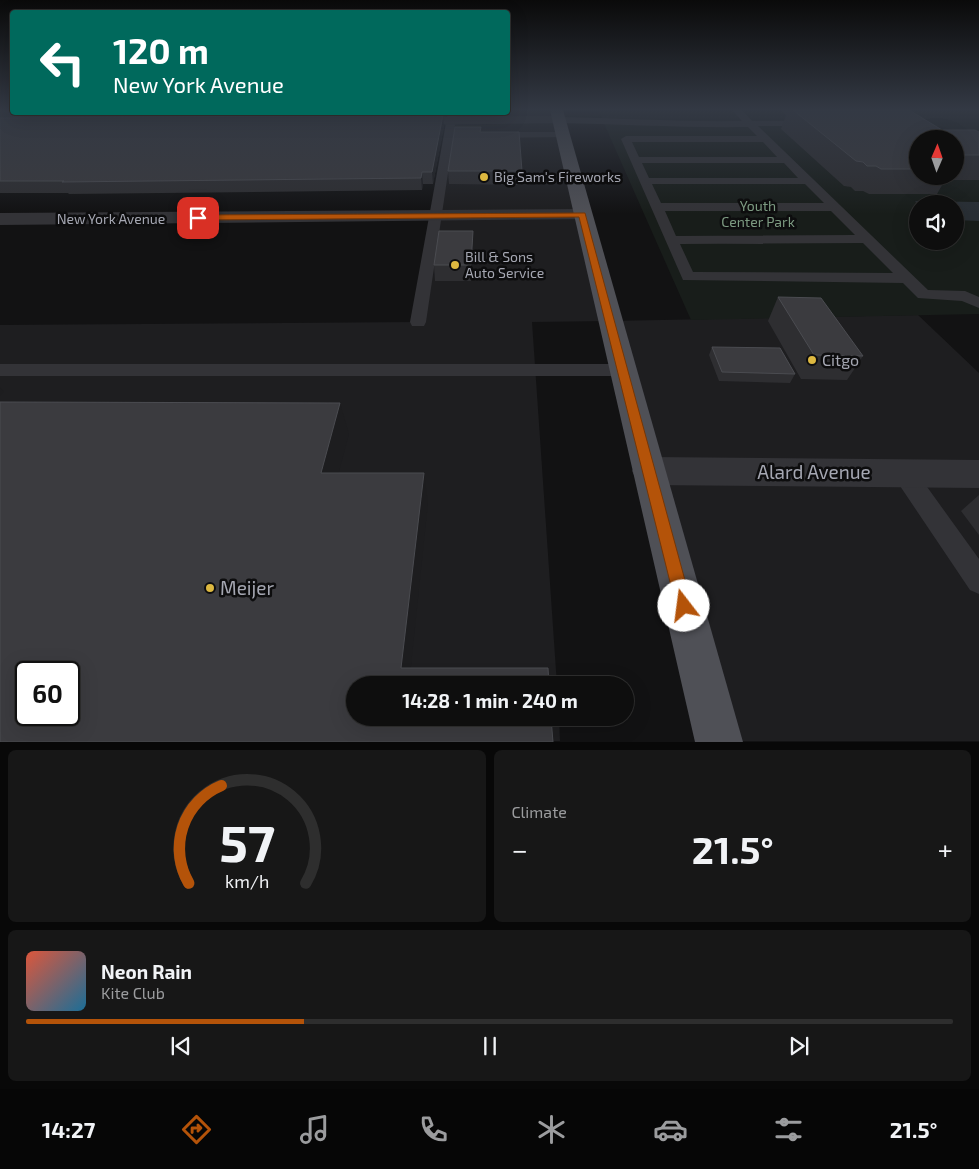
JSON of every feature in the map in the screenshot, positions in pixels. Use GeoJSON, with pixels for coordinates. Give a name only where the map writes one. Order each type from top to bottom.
{"type":"FeatureCollection","features":[{"type":"Feature","properties":{"kind":"main road"},"geometry":{"type":"LineString","coordinates":[[564,145],[719,742]]}},
{"type":"Feature","properties":{"kind":"street","name":"New York Avenue"},"geometry":{"type":"LineString","coordinates":[[0,219],[583,215]]}},
{"type":"Feature","properties":{"kind":"street","name":"Alard Avenue"},"geometry":{"type":"LineString","coordinates":[[649,471],[979,474]]}},
{"type":"Feature","properties":{"kind":"lane"},"geometry":{"type":"LineString","coordinates":[[418,322],[436,216],[452,145]]}},
{"type":"Feature","properties":{"kind":"lane"},"geometry":{"type":"LineString","coordinates":[[628,145],[688,277],[907,278]]}},
{"type":"Feature","properties":{"kind":"lane"},"geometry":{"type":"LineString","coordinates":[[771,145],[924,295],[965,296],[979,303]]}},
{"type":"Feature","properties":{"kind":"lane"},"geometry":{"type":"LineString","coordinates":[[635,160],[786,160]]}},
{"type":"Feature","properties":{"kind":"lane"},"geometry":{"type":"LineString","coordinates":[[645,181],[808,181]]}},
{"type":"Feature","properties":{"kind":"lane"},"geometry":{"type":"LineString","coordinates":[[657,207],[835,207]]}},
{"type":"Feature","properties":{"kind":"lane"},"geometry":{"type":"LineString","coordinates":[[672,240],[867,239]]}},
{"type":"Feature","properties":{"kind":"lane"},"geometry":{"type":"LineString","coordinates":[[0,370],[623,370]]}},
{"type":"Feature","properties":{"kind":"lane"},"geometry":{"type":"LineString","coordinates":[[904,473],[979,581]]}},
{"type":"Feature","properties":{"kind":"shaded area"},"geometry":{"type":"Polygon","coordinates":[[[448,145],[565,145],[610,321],[532,322],[556,676],[346,676],[346,726],[559,726],[560,741],[0,741],[0,325],[418,322],[448,145]]]}},
{"type":"Feature","properties":{"kind":"shaded area"},"geometry":{"type":"Polygon","coordinates":[[[964,202],[979,202],[979,221],[964,220],[964,202]]]}},
{"type":"Feature","properties":{"kind":"shaded area"},"geometry":{"type":"Polygon","coordinates":[[[918,315],[979,373],[979,741],[719,741],[610,321],[918,315]]]}},
{"type":"Feature","properties":{"kind":"green space","name":"Youth Center Park"},"geometry":{"type":"Polygon","coordinates":[[[613,145],[909,145],[909,185],[964,185],[964,145],[979,145],[979,314],[691,320],[613,145]]]}},
{"type":"Feature","properties":{"kind":"building"},"geometry":{"type":"Polygon","coordinates":[[[0,145],[437,145],[432,172],[422,172],[421,178],[0,181],[0,145]]]}},
{"type":"Feature","properties":{"kind":"building"},"geometry":{"type":"Polygon","coordinates":[[[452,145],[520,145],[522,171],[448,171],[452,145]]]}},
{"type":"Feature","properties":{"kind":"building"},"geometry":{"type":"Polygon","coordinates":[[[836,145],[909,145],[909,169],[881,169],[876,166],[867,166],[863,162],[856,161],[836,145]]]}},
{"type":"Feature","properties":{"kind":"building"},"geometry":{"type":"Polygon","coordinates":[[[964,145],[979,145],[979,155],[964,155],[964,145]]]}},
{"type":"Feature","properties":{"kind":"building"},"geometry":{"type":"Polygon","coordinates":[[[439,231],[473,231],[471,265],[434,265],[439,231]]]}},
{"type":"Feature","properties":{"kind":"building"},"geometry":{"type":"Polygon","coordinates":[[[778,297],[821,298],[863,356],[814,355],[778,297]]]}},
{"type":"Feature","properties":{"kind":"building"},"geometry":{"type":"Polygon","coordinates":[[[712,347],[780,348],[795,374],[722,372],[712,347]]]}},
{"type":"Feature","properties":{"kind":"building","name":"Meijer"},"geometry":{"type":"Polygon","coordinates":[[[0,402],[340,403],[321,473],[424,473],[401,668],[548,668],[548,676],[346,676],[346,726],[552,726],[553,742],[0,742],[0,402]]]}},
{"type":"Feature","properties":{"kind":"place","name":"Big Sam's Fireworks"},"geometry":{"type":"Point","coordinates":[484,177]}},
{"type":"Feature","properties":{"kind":"place","name":"Bill & Sons Auto Service"},"geometry":{"type":"Point","coordinates":[455,265]}},
{"type":"Feature","properties":{"kind":"place","name":"Citgo"},"geometry":{"type":"Point","coordinates":[812,360]}},
{"type":"Feature","properties":{"kind":"place","name":"Meijer"},"geometry":{"type":"Point","coordinates":[210,588]}},
{"type":"Feature","properties":{"kind":"route"},"geometry":{"type":"LineString","coordinates":[[198,218],[583,215],[684,606]]}}]}
